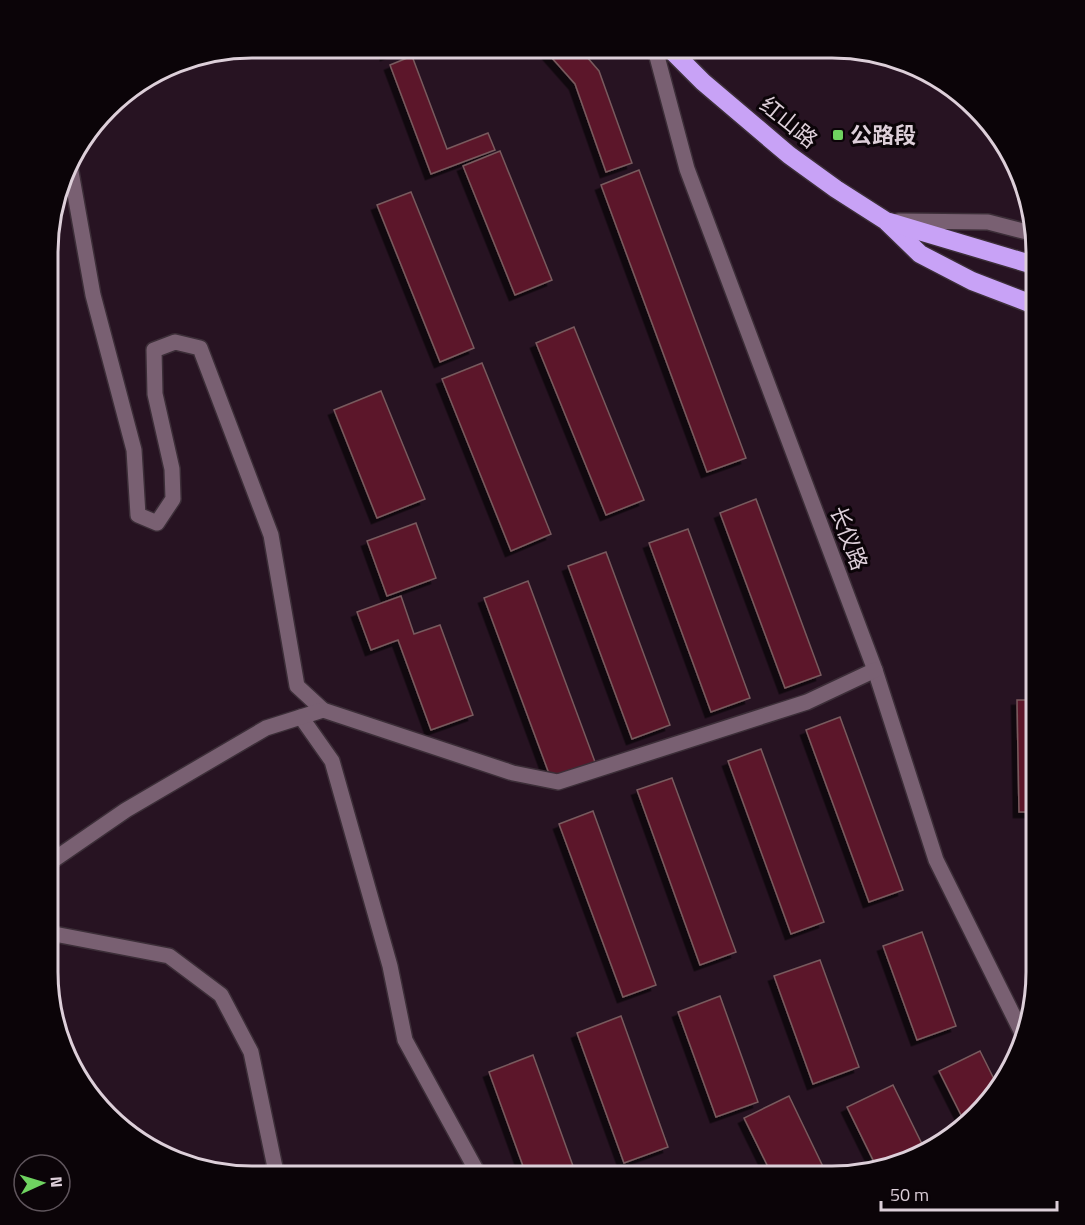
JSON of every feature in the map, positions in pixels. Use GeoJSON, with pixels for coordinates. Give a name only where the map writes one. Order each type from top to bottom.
{"type":"FeatureCollection","features":[{"type":"Feature","properties":{"kind":"highway","name":"红山路"},"geometry":{"type":"LineString","coordinates":[[679,58],[703,82],[789,155],[886,221],[920,254],[972,281],[1026,302]]}},
{"type":"Feature","properties":{"kind":"highway","name":"红山路"},"geometry":{"type":"LineString","coordinates":[[886,221],[1026,263]]}},
{"type":"Feature","properties":{"kind":"street","name":"长仪路"},"geometry":{"type":"LineString","coordinates":[[657,58],[687,169],[875,670],[936,860],[1019,1027]]}},
{"type":"Feature","properties":{"kind":"street"},"geometry":{"type":"LineString","coordinates":[[72,180],[93,295],[134,450],[138,515],[157,522],[173,499],[172,469],[155,394],[154,350],[175,342],[200,348],[271,535],[297,686],[323,710],[513,773],[558,782],[807,702],[875,670]]}},
{"type":"Feature","properties":{"kind":"street"},"geometry":{"type":"LineString","coordinates":[[886,221],[988,222],[1025,231]]}},
{"type":"Feature","properties":{"kind":"street"},"geometry":{"type":"LineString","coordinates":[[59,856],[126,810],[266,728],[323,710]]}},
{"type":"Feature","properties":{"kind":"street"},"geometry":{"type":"LineString","coordinates":[[301,717],[332,761],[390,966],[405,1040],[474,1166]]}},
{"type":"Feature","properties":{"kind":"street"},"geometry":{"type":"LineString","coordinates":[[59,935],[169,956],[221,995],[251,1052],[276,1166]]}},
{"type":"Feature","properties":{"kind":"building"},"geometry":{"type":"Polygon","coordinates":[[[413,58],[447,149],[488,133],[495,150],[431,174],[390,65],[413,58]]]}},
{"type":"Feature","properties":{"kind":"building"},"geometry":{"type":"Polygon","coordinates":[[[552,58],[588,58],[599,71],[632,163],[606,172],[575,84],[552,58]]]}},
{"type":"Feature","properties":{"kind":"building"},"geometry":{"type":"Polygon","coordinates":[[[500,151],[552,280],[515,295],[463,166],[500,151]]]}},
{"type":"Feature","properties":{"kind":"building"},"geometry":{"type":"Polygon","coordinates":[[[639,170],[746,458],[707,472],[601,185],[639,170]]]}},
{"type":"Feature","properties":{"kind":"building"},"geometry":{"type":"Polygon","coordinates":[[[411,192],[474,348],[440,362],[377,205],[411,192]]]}},
{"type":"Feature","properties":{"kind":"building"},"geometry":{"type":"Polygon","coordinates":[[[574,327],[644,500],[606,515],[536,343],[574,327]]]}},
{"type":"Feature","properties":{"kind":"building"},"geometry":{"type":"Polygon","coordinates":[[[482,363],[551,534],[511,551],[442,379],[482,363]]]}},
{"type":"Feature","properties":{"kind":"building"},"geometry":{"type":"Polygon","coordinates":[[[381,391],[425,499],[377,518],[334,410],[381,391]]]}},
{"type":"Feature","properties":{"kind":"building"},"geometry":{"type":"Polygon","coordinates":[[[756,499],[821,675],[785,688],[720,513],[756,499]]]}},
{"type":"Feature","properties":{"kind":"building"},"geometry":{"type":"Polygon","coordinates":[[[416,523],[436,578],[387,596],[367,541],[416,523]]]}},
{"type":"Feature","properties":{"kind":"building"},"geometry":{"type":"Polygon","coordinates":[[[688,529],[750,698],[711,712],[649,543],[688,529]]]}},
{"type":"Feature","properties":{"kind":"building"},"geometry":{"type":"Polygon","coordinates":[[[606,552],[670,725],[632,739],[568,566],[606,552]]]}},
{"type":"Feature","properties":{"kind":"building"},"geometry":{"type":"Polygon","coordinates":[[[528,581],[595,762],[551,779],[484,598],[528,581]]]}},
{"type":"Feature","properties":{"kind":"building"},"geometry":{"type":"Polygon","coordinates":[[[401,596],[414,634],[440,625],[473,715],[431,730],[398,640],[371,650],[357,612],[401,596]]]}},
{"type":"Feature","properties":{"kind":"building"},"geometry":{"type":"Polygon","coordinates":[[[1017,700],[1026,700],[1026,812],[1019,812],[1017,700]]]}},
{"type":"Feature","properties":{"kind":"building"},"geometry":{"type":"Polygon","coordinates":[[[840,717],[903,890],[869,902],[806,730],[840,717]]]}},
{"type":"Feature","properties":{"kind":"building"},"geometry":{"type":"Polygon","coordinates":[[[761,749],[824,922],[791,934],[728,761],[761,749]]]}},
{"type":"Feature","properties":{"kind":"building"},"geometry":{"type":"Polygon","coordinates":[[[672,778],[736,952],[700,965],[637,790],[672,778]]]}},
{"type":"Feature","properties":{"kind":"building"},"geometry":{"type":"Polygon","coordinates":[[[593,811],[656,985],[623,997],[559,824],[593,811]]]}},
{"type":"Feature","properties":{"kind":"building"},"geometry":{"type":"Polygon","coordinates":[[[922,932],[956,1026],[917,1040],[883,946],[922,932]]]}},
{"type":"Feature","properties":{"kind":"building"},"geometry":{"type":"Polygon","coordinates":[[[820,960],[859,1067],[813,1084],[774,976],[820,960]]]}},
{"type":"Feature","properties":{"kind":"building"},"geometry":{"type":"Polygon","coordinates":[[[720,996],[758,1102],[716,1117],[678,1012],[720,996]]]}},
{"type":"Feature","properties":{"kind":"building"},"geometry":{"type":"Polygon","coordinates":[[[621,1016],[668,1147],[624,1163],[577,1033],[621,1016]]]}},
{"type":"Feature","properties":{"kind":"building"},"geometry":{"type":"Polygon","coordinates":[[[980,1051],[994,1079],[962,1117],[939,1071],[980,1051]]]}},
{"type":"Feature","properties":{"kind":"building"},"geometry":{"type":"Polygon","coordinates":[[[533,1055],[573,1166],[523,1166],[489,1072],[533,1055]]]}},
{"type":"Feature","properties":{"kind":"building"},"geometry":{"type":"Polygon","coordinates":[[[893,1085],[922,1145],[874,1162],[847,1107],[893,1085]]]}},
{"type":"Feature","properties":{"kind":"building"},"geometry":{"type":"Polygon","coordinates":[[[789,1096],[823,1166],[768,1166],[744,1118],[789,1096]]]}},
{"type":"Feature","properties":{"kind":"place","name":"公路段"},"geometry":{"type":"Point","coordinates":[838,135]}}]}
